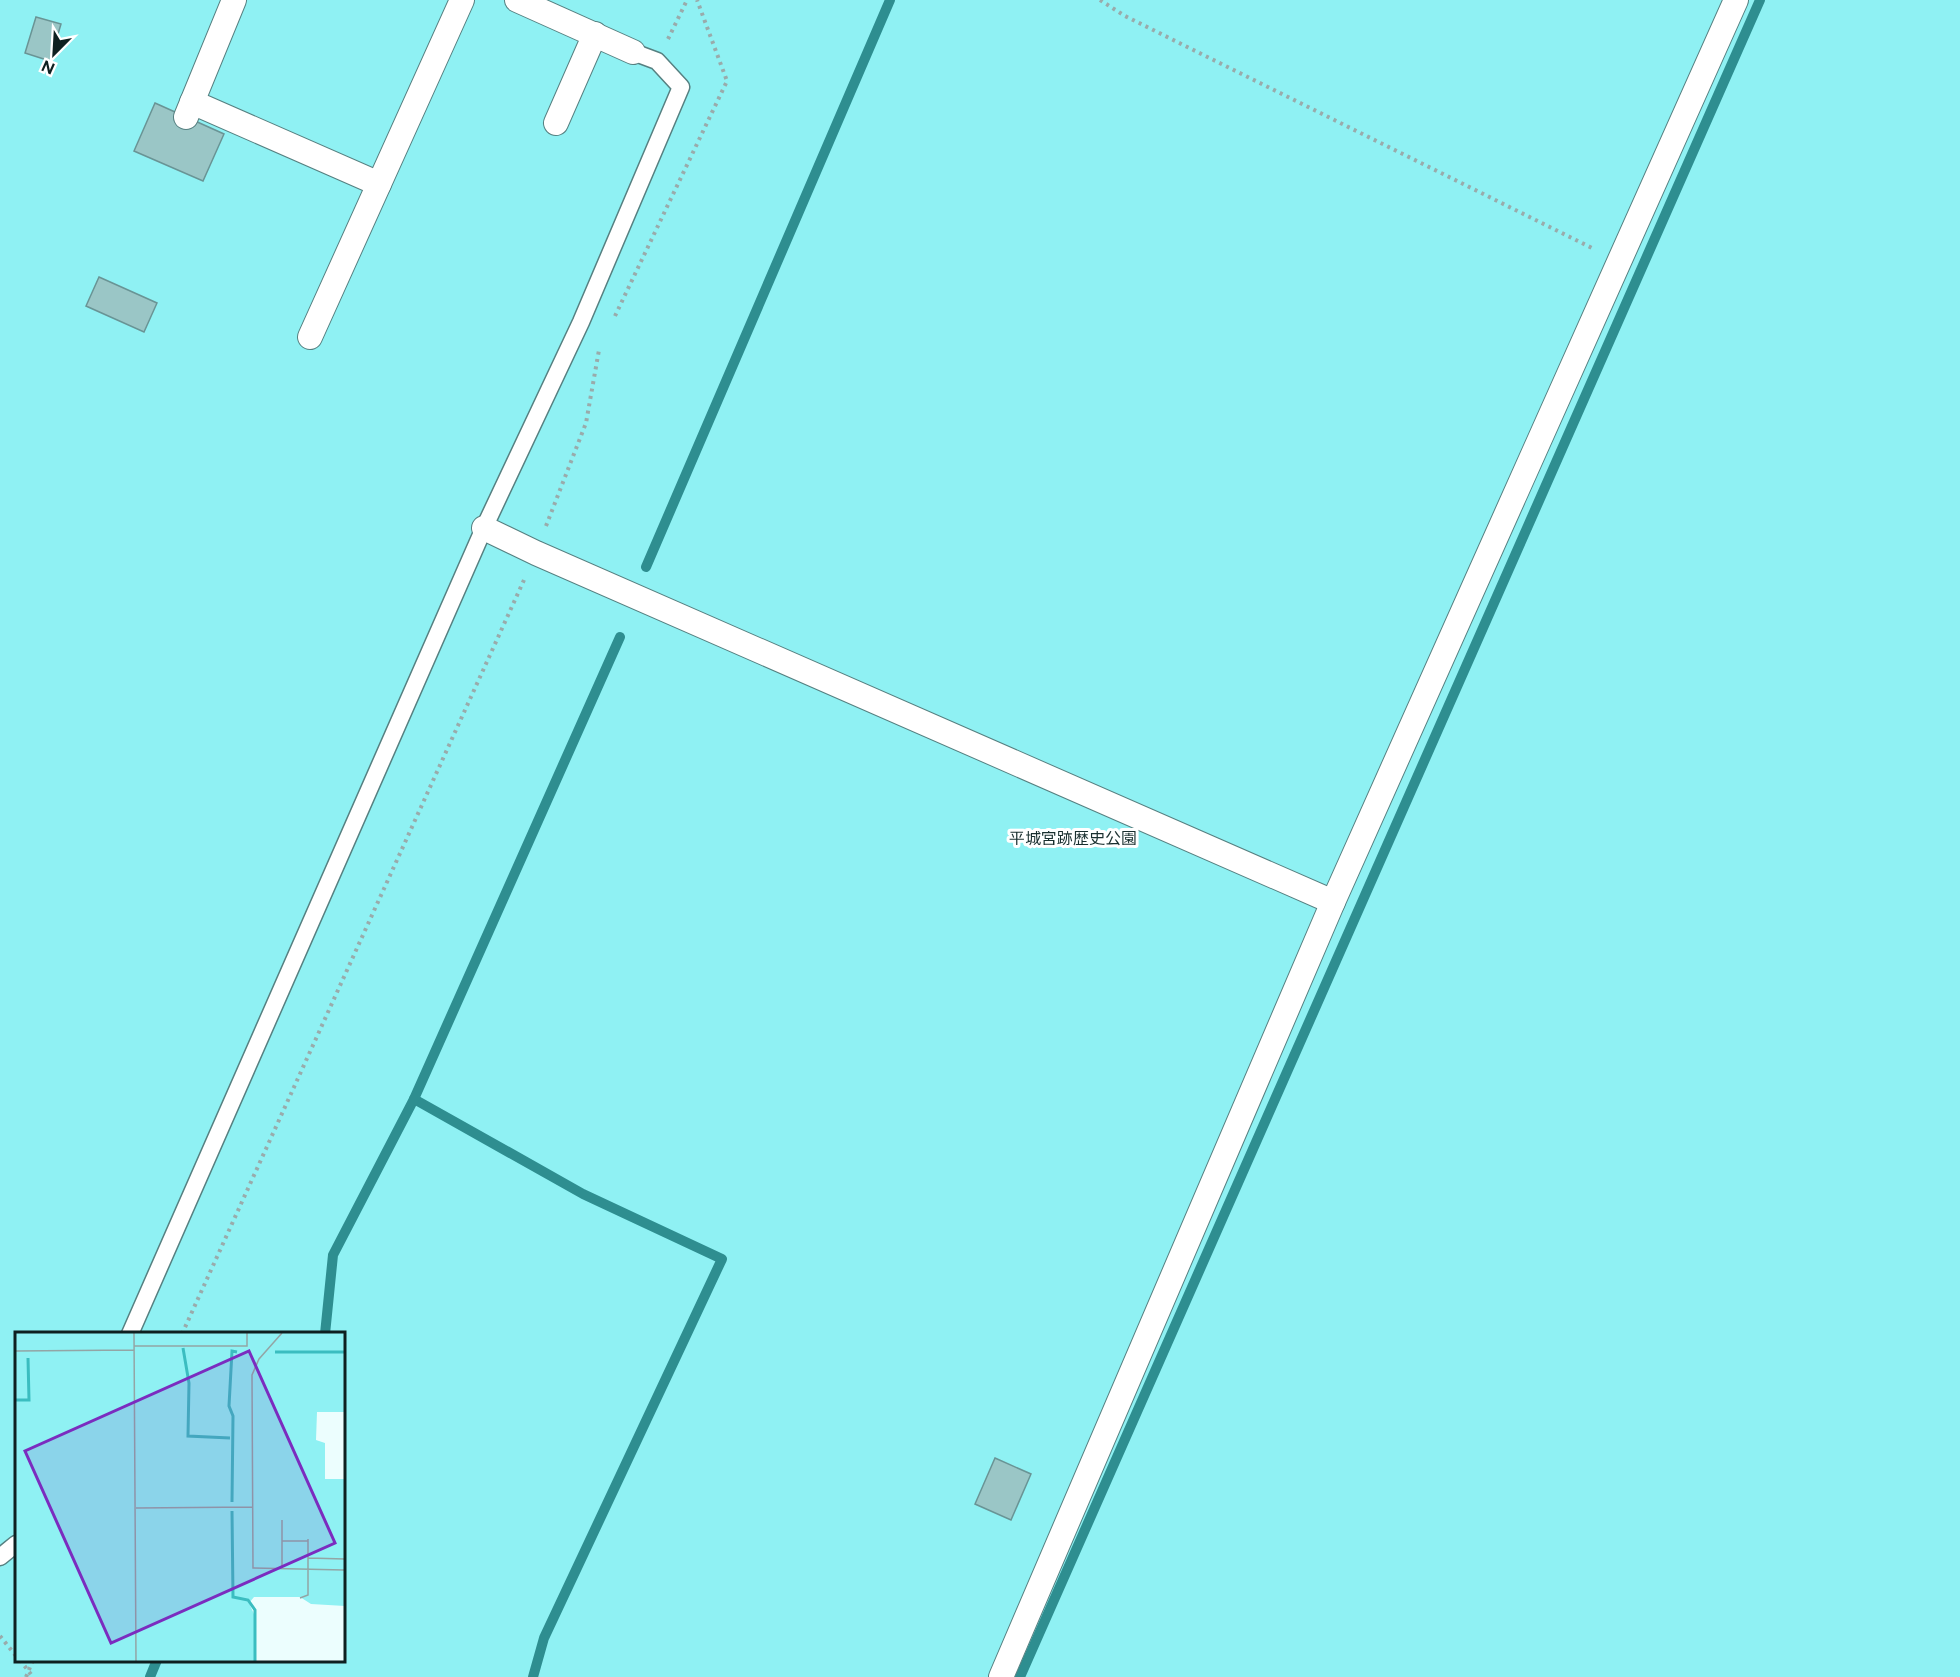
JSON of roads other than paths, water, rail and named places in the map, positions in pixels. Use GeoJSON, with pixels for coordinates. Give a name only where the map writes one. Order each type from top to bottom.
{"type":"FeatureCollection","features":[{"type":"Feature","properties":{"kind":"street"},"geometry":{"type":"LineString","coordinates":[[234,0],[189,109],[379,184]]}},
{"type":"Feature","properties":{"kind":"street"},"geometry":{"type":"LineString","coordinates":[[310,337],[462,0]]}},
{"type":"Feature","properties":{"kind":"street"},"geometry":{"type":"LineString","coordinates":[[517,0],[633,52]]}},
{"type":"Feature","properties":{"kind":"street"},"geometry":{"type":"LineString","coordinates":[[1001,1677],[1333,902],[1736,0]]}},
{"type":"Feature","properties":{"kind":"street"},"geometry":{"type":"LineString","coordinates":[[556,123],[595,34]]}},
{"type":"Feature","properties":{"kind":"street"},"geometry":{"type":"LineString","coordinates":[[484,528],[536,553],[1333,902]]}},
{"type":"Feature","properties":{"kind":"lane"},"geometry":{"type":"LineString","coordinates":[[131,1332],[484,528],[581,322],[681,87],[657,62],[633,52]]}},
{"type":"Feature","properties":{"kind":"lane"},"geometry":{"type":"LineString","coordinates":[[0,1557],[15,1545]]}},
{"type":"Feature","properties":{"kind":"waterway"},"geometry":{"type":"LineString","coordinates":[[646,567],[890,0]]}},
{"type":"Feature","properties":{"kind":"waterway"},"geometry":{"type":"LineString","coordinates":[[1020,1677],[1760,0]]}},
{"type":"Feature","properties":{"kind":"waterway"},"geometry":{"type":"LineString","coordinates":[[325,1332],[333,1255],[414,1099],[620,637]]}},
{"type":"Feature","properties":{"kind":"waterway"},"geometry":{"type":"LineString","coordinates":[[414,1099],[583,1194],[722,1259],[544,1638],[533,1677]]}},
{"type":"Feature","properties":{"kind":"waterway"},"geometry":{"type":"LineString","coordinates":[[150,1677],[156,1662]]}},
{"type":"Feature","properties":{"kind":"park label","name":"平城宮跡歴史公園"},"geometry":{"type":"Point","coordinates":[1073,838]}}]}
